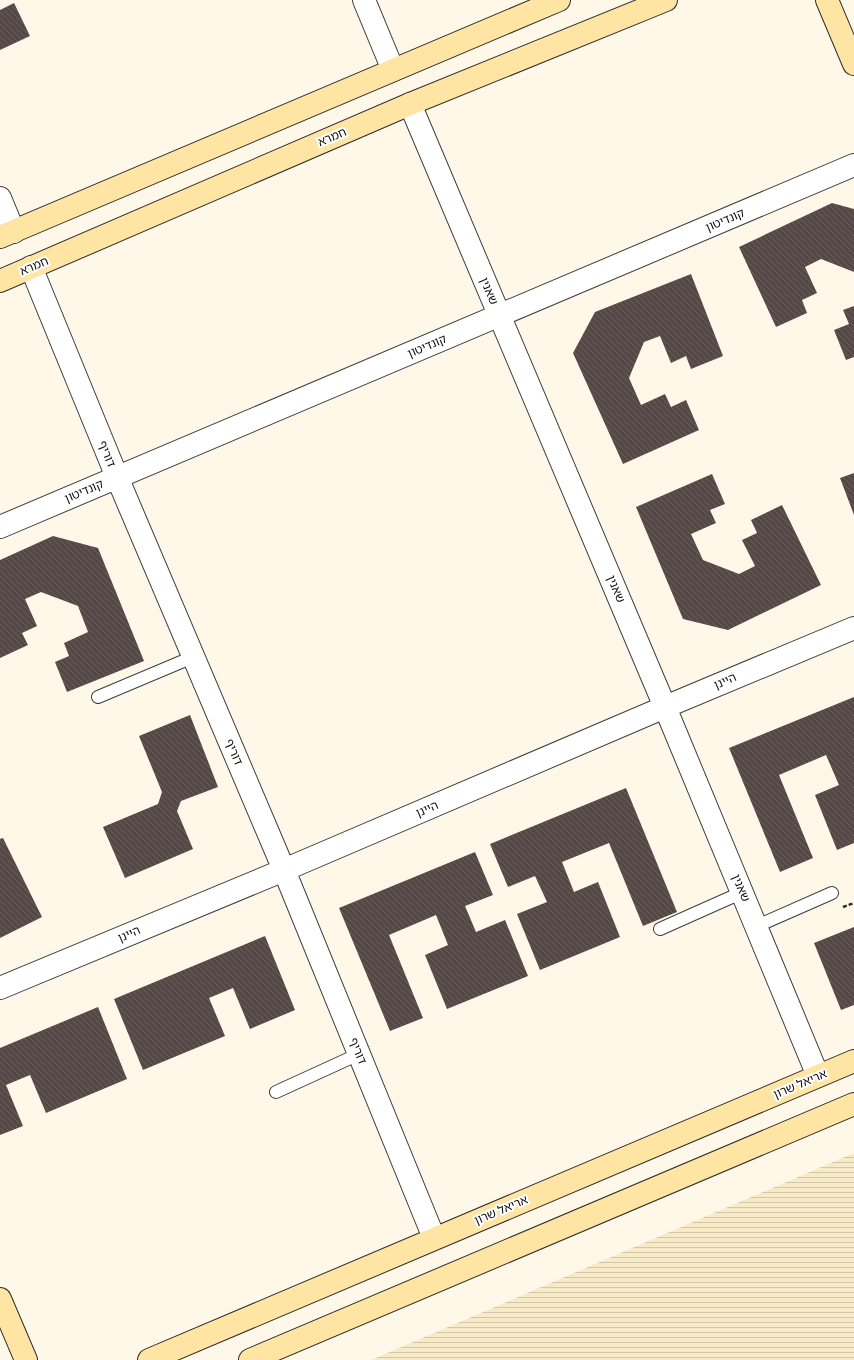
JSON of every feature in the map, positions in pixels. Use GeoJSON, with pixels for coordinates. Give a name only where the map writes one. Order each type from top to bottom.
{"type":"FeatureCollection","features":[{"type":"Feature","properties":{"kind":"main road"},"geometry":{"type":"LineString","coordinates":[[7,234],[559,0]]}},
{"type":"Feature","properties":{"kind":"main road","name":"חמרא"},"geometry":{"type":"LineString","coordinates":[[0,281],[410,104],[666,0]]}},
{"type":"Feature","properties":{"kind":"main road"},"geometry":{"type":"LineString","coordinates":[[827,0],[854,64]]}},
{"type":"Feature","properties":{"kind":"main road","name":"אריאל שרון"},"geometry":{"type":"LineString","coordinates":[[149,1360],[854,1061]]}},
{"type":"Feature","properties":{"kind":"main road"},"geometry":{"type":"LineString","coordinates":[[250,1360],[854,1104]]}},
{"type":"Feature","properties":{"kind":"main road"},"geometry":{"type":"LineString","coordinates":[[0,1299],[26,1360]]}},
{"type":"Feature","properties":{"kind":"street"},"geometry":{"type":"LineString","coordinates":[[364,0],[393,70]]}},
{"type":"Feature","properties":{"kind":"street","name":"שאנין"},"geometry":{"type":"LineString","coordinates":[[410,104],[665,706],[818,1076]]}},
{"type":"Feature","properties":{"kind":"street","name":"קונדיטון"},"geometry":{"type":"LineString","coordinates":[[0,526],[500,316],[854,165]]}},
{"type":"Feature","properties":{"kind":"street"},"geometry":{"type":"LineString","coordinates":[[0,198],[7,234]]}},
{"type":"Feature","properties":{"kind":"street","name":"דוריף"},"geometry":{"type":"LineString","coordinates":[[31,267],[117,477],[284,870],[434,1238]]}},
{"type":"Feature","properties":{"kind":"street","name":"היינן"},"geometry":{"type":"LineString","coordinates":[[0,988],[284,870],[665,706],[854,628]]}},
{"type":"Feature","properties":{"kind":"lane"},"geometry":{"type":"LineString","coordinates":[[98,697],[193,657]]}},
{"type":"Feature","properties":{"kind":"lane"},"geometry":{"type":"LineString","coordinates":[[660,929],[743,892]]}},
{"type":"Feature","properties":{"kind":"lane"},"geometry":{"type":"LineString","coordinates":[[757,926],[832,893]]}},
{"type":"Feature","properties":{"kind":"lane"},"geometry":{"type":"LineString","coordinates":[[276,1092],[360,1054]]}},
{"type":"Feature","properties":{"kind":"shaded area"},"geometry":{"type":"Polygon","coordinates":[[[854,1153],[854,1360],[371,1360],[854,1153]]]}},
{"type":"Feature","properties":{"kind":"building"},"geometry":{"type":"Polygon","coordinates":[[[14,3],[30,36],[0,50],[0,10],[14,3]]]}},
{"type":"Feature","properties":{"kind":"building"},"geometry":{"type":"Polygon","coordinates":[[[832,203],[854,209],[854,272],[821,259],[805,267],[817,293],[802,300],[807,313],[776,327],[739,247],[832,203]]]}},
{"type":"Feature","properties":{"kind":"building"},"geometry":{"type":"Polygon","coordinates":[[[691,274],[723,356],[691,369],[686,356],[671,363],[660,336],[644,342],[629,378],[641,405],[665,394],[671,407],[686,400],[699,430],[623,464],[573,353],[595,312],[691,274]]]}},
{"type":"Feature","properties":{"kind":"building"},"geometry":{"type":"Polygon","coordinates":[[[854,306],[854,357],[846,360],[834,330],[849,324],[843,310],[854,306]]]}},
{"type":"Feature","properties":{"kind":"building"},"geometry":{"type":"Polygon","coordinates":[[[854,473],[854,515],[840,478],[854,473]]]}},
{"type":"Feature","properties":{"kind":"building"},"geometry":{"type":"Polygon","coordinates":[[[712,474],[725,504],[710,510],[716,523],[691,534],[703,560],[739,574],[755,566],[742,540],[757,533],[751,520],[782,505],[821,585],[728,630],[683,619],[636,507],[712,474]]]}},
{"type":"Feature","properties":{"kind":"building"},"geometry":{"type":"Polygon","coordinates":[[[53,536],[98,548],[144,661],[67,692],[55,662],[69,656],[64,643],[88,632],[78,606],[41,592],[25,599],[37,626],[22,633],[28,645],[0,658],[0,560],[53,536]]]}},
{"type":"Feature","properties":{"kind":"building"},"geometry":{"type":"Polygon","coordinates":[[[854,697],[854,843],[837,850],[815,795],[839,785],[826,755],[779,775],[813,858],[780,872],[729,748],[854,697]]]}},
{"type":"Feature","properties":{"kind":"building"},"geometry":{"type":"Polygon","coordinates":[[[190,715],[218,787],[181,801],[177,811],[193,849],[125,878],[103,827],[158,804],[162,792],[139,736],[190,715]]]}},
{"type":"Feature","properties":{"kind":"building"},"geometry":{"type":"Polygon","coordinates":[[[626,788],[677,912],[643,926],[609,843],[562,862],[574,892],[598,882],[620,937],[540,970],[517,914],[547,902],[535,876],[508,887],[490,844],[626,788]]]}},
{"type":"Feature","properties":{"kind":"building"},"geometry":{"type":"Polygon","coordinates":[[[3,838],[42,917],[0,938],[0,839],[3,838]]]}},
{"type":"Feature","properties":{"kind":"building"},"geometry":{"type":"Polygon","coordinates":[[[475,852],[493,895],[465,906],[476,932],[505,920],[528,976],[447,1009],[425,955],[448,945],[436,915],[389,935],[423,1018],[390,1031],[339,908],[475,852]]]}},
{"type":"Feature","properties":{"kind":"building"},"geometry":{"type":"Polygon","coordinates":[[[854,927],[854,1005],[841,1010],[814,943],[854,927]]]}},
{"type":"Feature","properties":{"kind":"building"},"geometry":{"type":"Polygon","coordinates":[[[265,936],[295,1010],[250,1029],[233,988],[209,998],[225,1036],[143,1070],[114,999],[265,936]]]}},
{"type":"Feature","properties":{"kind":"building"},"geometry":{"type":"Polygon","coordinates":[[[98,1007],[127,1079],[46,1113],[30,1075],[6,1085],[23,1126],[0,1135],[0,1048],[98,1007]]]}}]}
